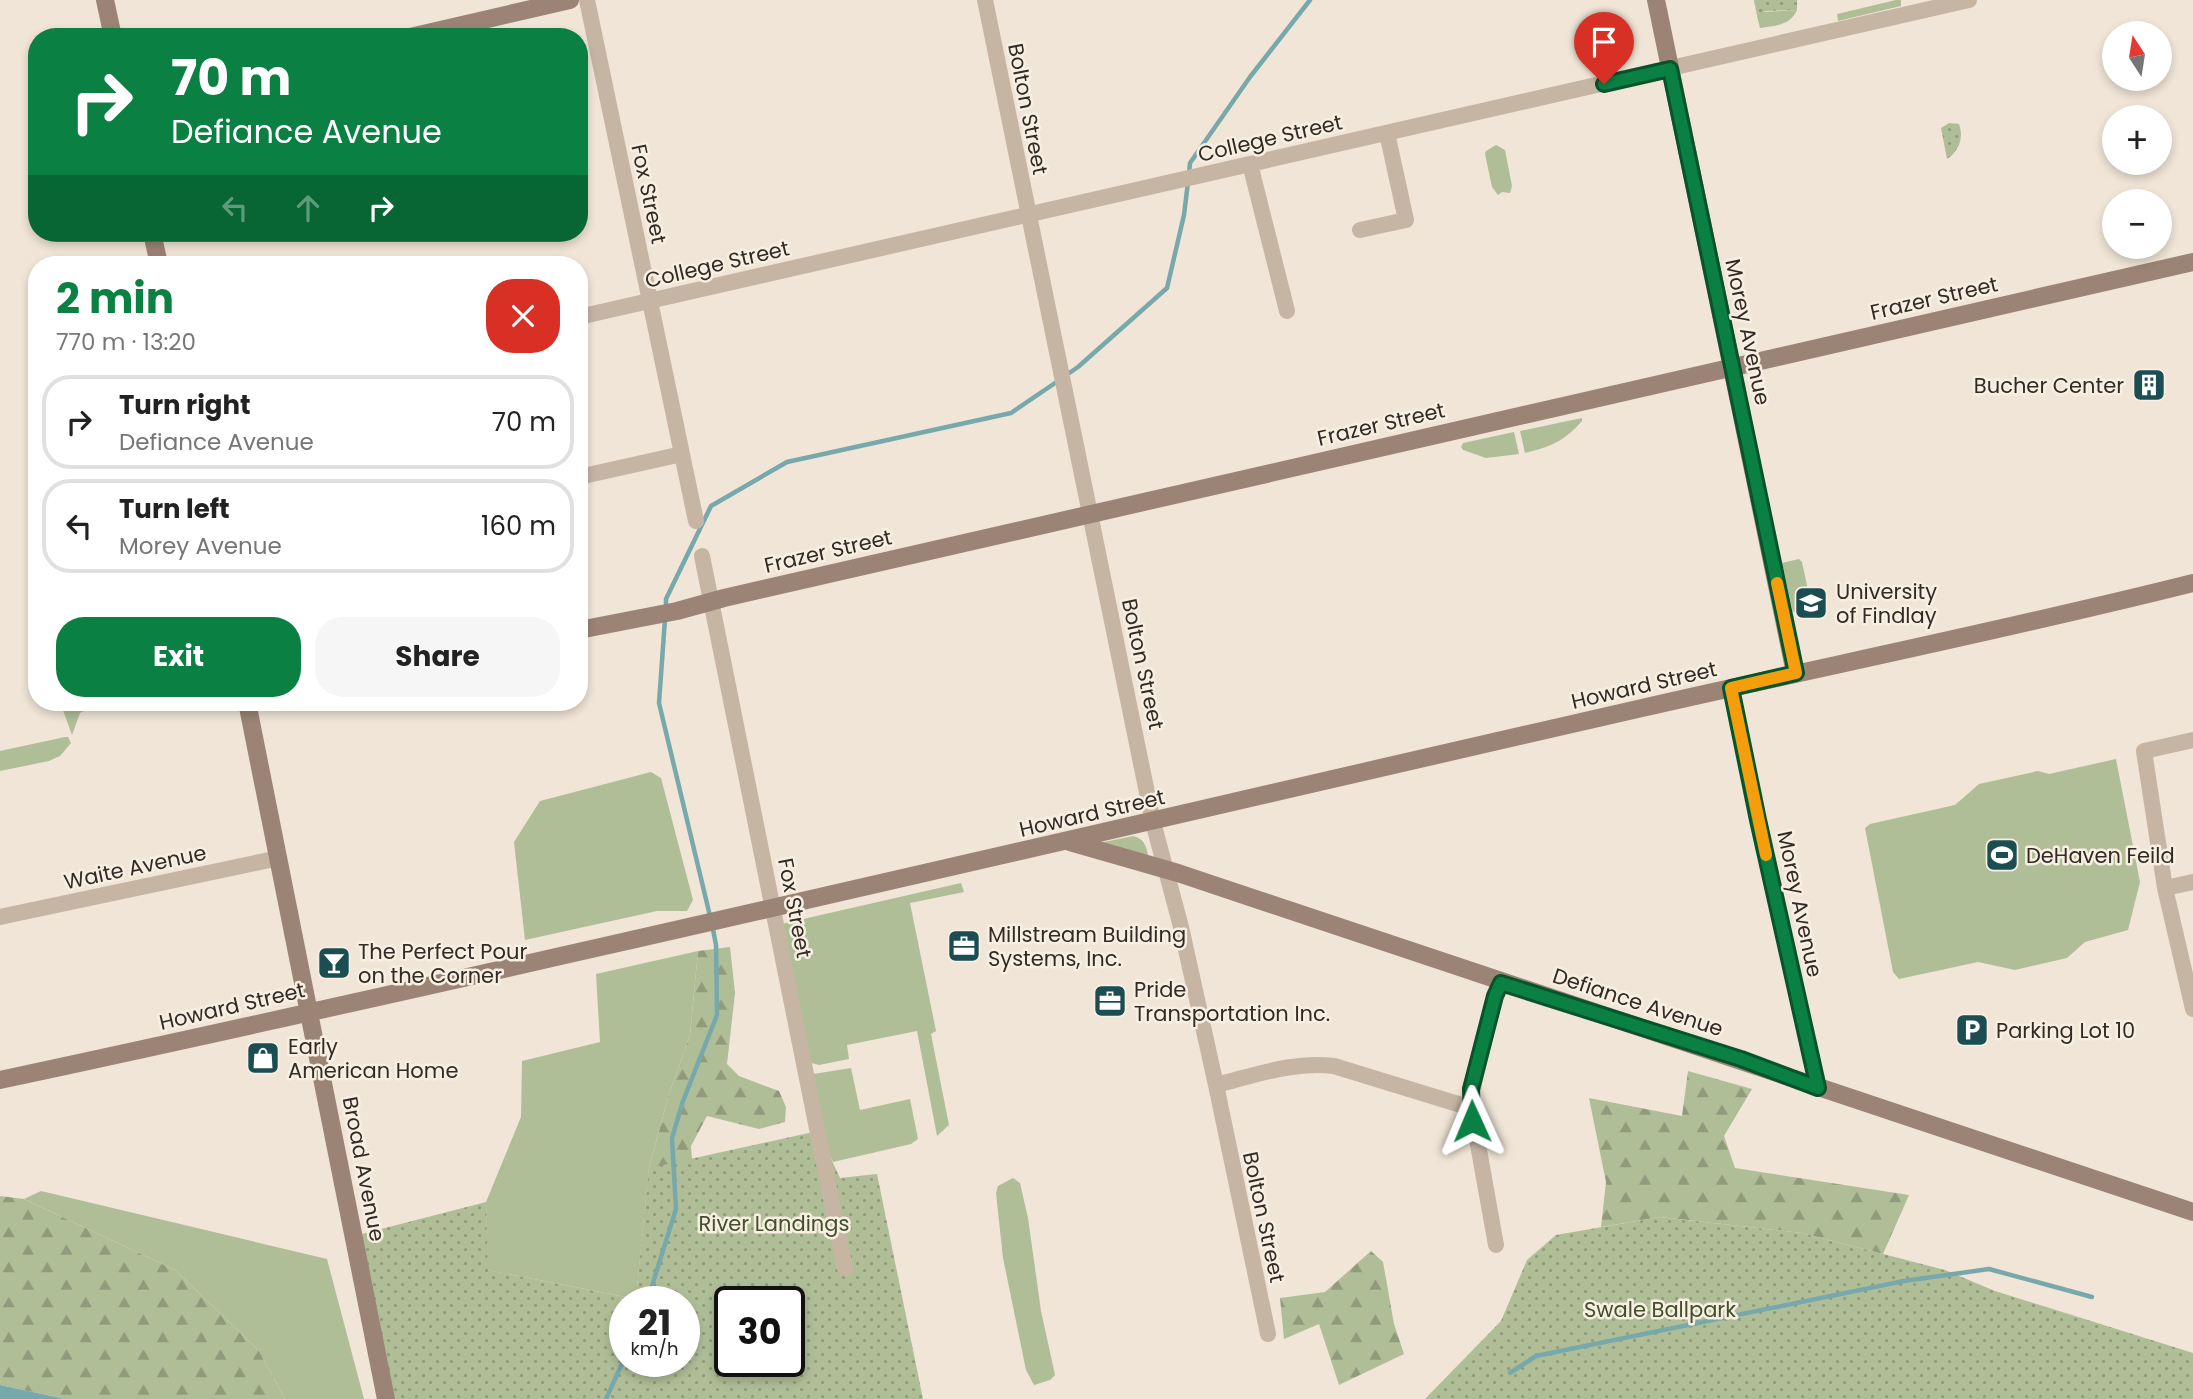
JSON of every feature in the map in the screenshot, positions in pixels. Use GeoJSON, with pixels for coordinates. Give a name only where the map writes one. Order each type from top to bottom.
{"type":"FeatureCollection","features":[{"type":"Feature","properties":{"kind":"street"},"geometry":{"type":"LineString","coordinates":[[105,0],[111,28]]}},
{"type":"Feature","properties":{"kind":"street"},"geometry":{"type":"LineString","coordinates":[[449,28],[570,0]]}},
{"type":"Feature","properties":{"kind":"street","name":"Fox Street"},"geometry":{"type":"LineString","coordinates":[[587,0],[696,521]]}},
{"type":"Feature","properties":{"kind":"street","name":"Bolton Street"},"geometry":{"type":"LineString","coordinates":[[985,0],[1153,822],[1181,927],[1268,1334]]}},
{"type":"Feature","properties":{"kind":"street","name":"Morey Avenue"},"geometry":{"type":"LineString","coordinates":[[1656,0],[1796,673]]}},
{"type":"Feature","properties":{"kind":"street","name":"College Street"},"geometry":{"type":"LineString","coordinates":[[588,315],[1969,0]]}},
{"type":"Feature","properties":{"kind":"street"},"geometry":{"type":"LineString","coordinates":[[1360,230],[1406,220],[1387,133]]}},
{"type":"Feature","properties":{"kind":"street"},"geometry":{"type":"LineString","coordinates":[[1250,164],[1287,311]]}},
{"type":"Feature","properties":{"kind":"street","name":"Frazer Street"},"geometry":{"type":"LineString","coordinates":[[588,628],[677,611],[2193,262]]}},
{"type":"Feature","properties":{"kind":"street"},"geometry":{"type":"LineString","coordinates":[[588,475],[682,454]]}},
{"type":"Feature","properties":{"kind":"street","name":"Fox Street"},"geometry":{"type":"LineString","coordinates":[[702,556],[845,1268]]}},
{"type":"Feature","properties":{"kind":"street","name":"Howard Street"},"geometry":{"type":"LineString","coordinates":[[0,1080],[1067,842],[2193,583]]}},
{"type":"Feature","properties":{"kind":"street","name":"Morey Avenue"},"geometry":{"type":"LineString","coordinates":[[1731,688],[1818,1088]]}},
{"type":"Feature","properties":{"kind":"street","name":"Broad Avenue"},"geometry":{"type":"LineString","coordinates":[[254,711],[279,858],[386,1399]]}},
{"type":"Feature","properties":{"kind":"street"},"geometry":{"type":"LineString","coordinates":[[2193,740],[2144,751],[2165,888],[2193,1009]]}},
{"type":"Feature","properties":{"kind":"street","name":"Defiance Avenue"},"geometry":{"type":"LineString","coordinates":[[1067,842],[1165,870],[1501,983],[1741,1059],[1818,1088],[2193,1212]]}},
{"type":"Feature","properties":{"kind":"street","name":"Waite Avenue"},"geometry":{"type":"LineString","coordinates":[[0,917],[279,858]]}},
{"type":"Feature","properties":{"kind":"street"},"geometry":{"type":"LineString","coordinates":[[2165,888],[2193,882]]}},
{"type":"Feature","properties":{"kind":"street"},"geometry":{"type":"LineString","coordinates":[[1496,1245],[1471,1108],[1471,1089],[1495,996],[1501,983]]}},
{"type":"Feature","properties":{"kind":"street"},"geometry":{"type":"LineString","coordinates":[[1216,1085],[1294,1066],[1315,1064],[1334,1066],[1471,1108]]}},
{"type":"Feature","properties":{"kind":"green space"},"geometry":{"type":"Polygon","coordinates":[[[1754,0],[1797,0],[1797,10],[1765,11],[1757,16],[1754,0]]]}},
{"type":"Feature","properties":{"kind":"green space"},"geometry":{"type":"Polygon","coordinates":[[[1901,0],[1901,6],[1838,21],[1837,14],[1901,0]]]}},
{"type":"Feature","properties":{"kind":"green space"},"geometry":{"type":"Polygon","coordinates":[[[1797,10],[1787,22],[1760,28],[1757,16],[1760,12],[1797,10]]]}},
{"type":"Feature","properties":{"kind":"green space"},"geometry":{"type":"Polygon","coordinates":[[[1949,123],[1959,124],[1961,139],[1947,159],[1941,128],[1949,123]]]}},
{"type":"Feature","properties":{"kind":"green space"},"geometry":{"type":"Polygon","coordinates":[[[1496,145],[1505,150],[1512,186],[1510,193],[1502,192],[1498,195],[1492,187],[1485,154],[1496,145]]]}},
{"type":"Feature","properties":{"kind":"green space"},"geometry":{"type":"Polygon","coordinates":[[[1582,418],[1576,428],[1550,446],[1525,453],[1520,431],[1582,418]]]}},
{"type":"Feature","properties":{"kind":"green space"},"geometry":{"type":"Polygon","coordinates":[[[1514,432],[1519,454],[1486,458],[1461,447],[1463,443],[1514,432]]]}},
{"type":"Feature","properties":{"kind":"green space"},"geometry":{"type":"Polygon","coordinates":[[[1799,559],[1810,599],[1800,605],[1801,610],[1793,612],[1782,563],[1799,559]]]}},
{"type":"Feature","properties":{"kind":"green space"},"geometry":{"type":"Polygon","coordinates":[[[63,711],[84,711],[80,713],[72,735],[63,711]]]}},
{"type":"Feature","properties":{"kind":"green space"},"geometry":{"type":"Polygon","coordinates":[[[68,737],[71,743],[60,756],[49,761],[0,771],[0,751],[68,737]]]}},
{"type":"Feature","properties":{"kind":"green space","name":"DeHaven Feild"},"geometry":{"type":"Polygon","coordinates":[[[2116,759],[2140,882],[2128,930],[2085,942],[2067,958],[2015,970],[1978,962],[1899,979],[1893,972],[1865,828],[1870,824],[1955,805],[1979,784],[2038,771],[2049,774],[2116,759]]]}},
{"type":"Feature","properties":{"kind":"green space"},"geometry":{"type":"Polygon","coordinates":[[[651,772],[661,778],[693,900],[687,911],[657,911],[525,940],[514,842],[540,801],[651,772]]]}},
{"type":"Feature","properties":{"kind":"green space"},"geometry":{"type":"Polygon","coordinates":[[[1133,836],[1143,842],[1149,861],[1099,843],[1133,836]]]}},
{"type":"Feature","properties":{"kind":"green space"},"geometry":{"type":"Polygon","coordinates":[[[961,883],[964,892],[910,903],[936,1031],[931,1034],[949,1125],[937,1136],[917,1031],[847,1045],[849,1059],[819,1065],[804,1061],[777,925],[961,883]]]}},
{"type":"Feature","properties":{"kind":"green space"},"geometry":{"type":"Polygon","coordinates":[[[730,947],[735,993],[727,1064],[739,1076],[779,1091],[786,1107],[785,1122],[759,1129],[707,1116],[691,1146],[697,1226],[649,1286],[638,1286],[649,1168],[669,1094],[690,1035],[698,951],[730,947]]]}},
{"type":"Feature","properties":{"kind":"green space"},"geometry":{"type":"Polygon","coordinates":[[[698,951],[690,1035],[669,1094],[649,1168],[637,1286],[609,1286],[609,1294],[487,1270],[486,1202],[521,1117],[522,1061],[600,1042],[596,974],[698,951]]]}},
{"type":"Feature","properties":{"kind":"green space"},"geometry":{"type":"Polygon","coordinates":[[[851,1068],[860,1110],[910,1099],[918,1139],[911,1144],[833,1162],[818,1131],[807,1075],[851,1068]]]}},
{"type":"Feature","properties":{"kind":"green space"},"geometry":{"type":"Polygon","coordinates":[[[1688,1071],[1752,1089],[1724,1136],[1735,1168],[1909,1195],[1883,1254],[1802,1233],[1660,1217],[1601,1227],[1606,1182],[1589,1098],[1682,1116],[1688,1071]]]}},
{"type":"Feature","properties":{"kind":"green space","name":"River Landings"},"geometry":{"type":"Polygon","coordinates":[[[818,1131],[840,1178],[877,1174],[923,1399],[386,1399],[354,1236],[486,1202],[488,1270],[609,1294],[609,1377],[700,1377],[700,1286],[637,1286],[649,1168],[818,1131]]]}},
{"type":"Feature","properties":{"kind":"green space"},"geometry":{"type":"Polygon","coordinates":[[[1013,1178],[1020,1183],[1028,1218],[1041,1311],[1055,1375],[1050,1380],[1034,1385],[1026,1370],[1003,1258],[996,1193],[998,1186],[1013,1178]]]}},
{"type":"Feature","properties":{"kind":"green space"},"geometry":{"type":"Polygon","coordinates":[[[41,1191],[327,1259],[364,1399],[285,1399],[259,1351],[175,1270],[24,1199],[41,1191]]]}},
{"type":"Feature","properties":{"kind":"green space"},"geometry":{"type":"Polygon","coordinates":[[[0,1196],[24,1199],[175,1270],[259,1351],[285,1399],[65,1399],[0,1385],[0,1196]]]}},
{"type":"Feature","properties":{"kind":"green space","name":"Swale Ballpark"},"geometry":{"type":"Polygon","coordinates":[[[1660,1217],[1802,1233],[1945,1270],[1995,1291],[2193,1353],[2193,1399],[1425,1399],[1501,1321],[1527,1260],[1556,1235],[1660,1217]]]}},
{"type":"Feature","properties":{"kind":"green space"},"geometry":{"type":"Polygon","coordinates":[[[1371,1251],[1383,1262],[1394,1324],[1404,1354],[1339,1385],[1319,1324],[1284,1339],[1280,1298],[1325,1292],[1371,1251]]]}},
{"type":"Feature","properties":{"kind":"water"},"geometry":{"type":"Polygon","coordinates":[[[0,1385],[65,1399],[0,1399],[0,1385]]]}},
{"type":"Feature","properties":{"kind":"waterway"},"geometry":{"type":"LineString","coordinates":[[1189,173],[1190,163],[1250,77],[1310,0]]}},
{"type":"Feature","properties":{"kind":"waterway"},"geometry":{"type":"LineString","coordinates":[[1065,376],[1167,288],[1184,215],[1188,182]]}},
{"type":"Feature","properties":{"kind":"waterway"},"geometry":{"type":"LineString","coordinates":[[666,607],[666,599],[711,506],[787,462],[1011,413],[1058,381]]}},
{"type":"Feature","properties":{"kind":"waterway"},"geometry":{"type":"LineString","coordinates":[[665,619],[659,703],[710,916]]}},
{"type":"Feature","properties":{"kind":"waterway"},"geometry":{"type":"LineString","coordinates":[[652,1286],[676,1209],[672,1138],[683,1101],[717,1015],[716,945],[712,924]]}},
{"type":"Feature","properties":{"kind":"waterway"},"geometry":{"type":"LineString","coordinates":[[1510,1373],[1536,1356],[1904,1281],[1989,1269],[2092,1297]]}},
{"type":"Feature","properties":{"kind":"waterway"},"geometry":{"type":"LineString","coordinates":[[606,1399],[616,1377]]}},
{"type":"Feature","properties":{"kind":"slow traffic"},"geometry":{"type":"LineString","coordinates":[[1766,855],[1731,688],[1796,673],[1777,583]]}},
{"type":"Feature","properties":{"kind":"place","name":"Bucher Center"},"geometry":{"type":"Point","coordinates":[2149,385]}},
{"type":"Feature","properties":{"kind":"place","name":"University of Findlay"},"geometry":{"type":"Point","coordinates":[1811,603]}},
{"type":"Feature","properties":{"kind":"place","name":"DeHaven Feild"},"geometry":{"type":"Point","coordinates":[2002,855]}},
{"type":"Feature","properties":{"kind":"place","name":"Millstream Building Systems, Inc."},"geometry":{"type":"Point","coordinates":[964,946]}},
{"type":"Feature","properties":{"kind":"place","name":"The Perfect Pour on the Corner"},"geometry":{"type":"Point","coordinates":[334,963]}},
{"type":"Feature","properties":{"kind":"place","name":"Pride Transportation Inc."},"geometry":{"type":"Point","coordinates":[1110,1001]}},
{"type":"Feature","properties":{"kind":"place","name":"Parking Lot 10"},"geometry":{"type":"Point","coordinates":[1972,1030]}},
{"type":"Feature","properties":{"kind":"place","name":"Early American Home"},"geometry":{"type":"Point","coordinates":[263,1058]}},
{"type":"Feature","properties":{"kind":"route"},"geometry":{"type":"LineString","coordinates":[[1472,1121],[1471,1089],[1495,996],[1501,983],[1741,1059],[1818,1088],[1731,688],[1796,673],[1670,69],[1604,84]]}}]}
